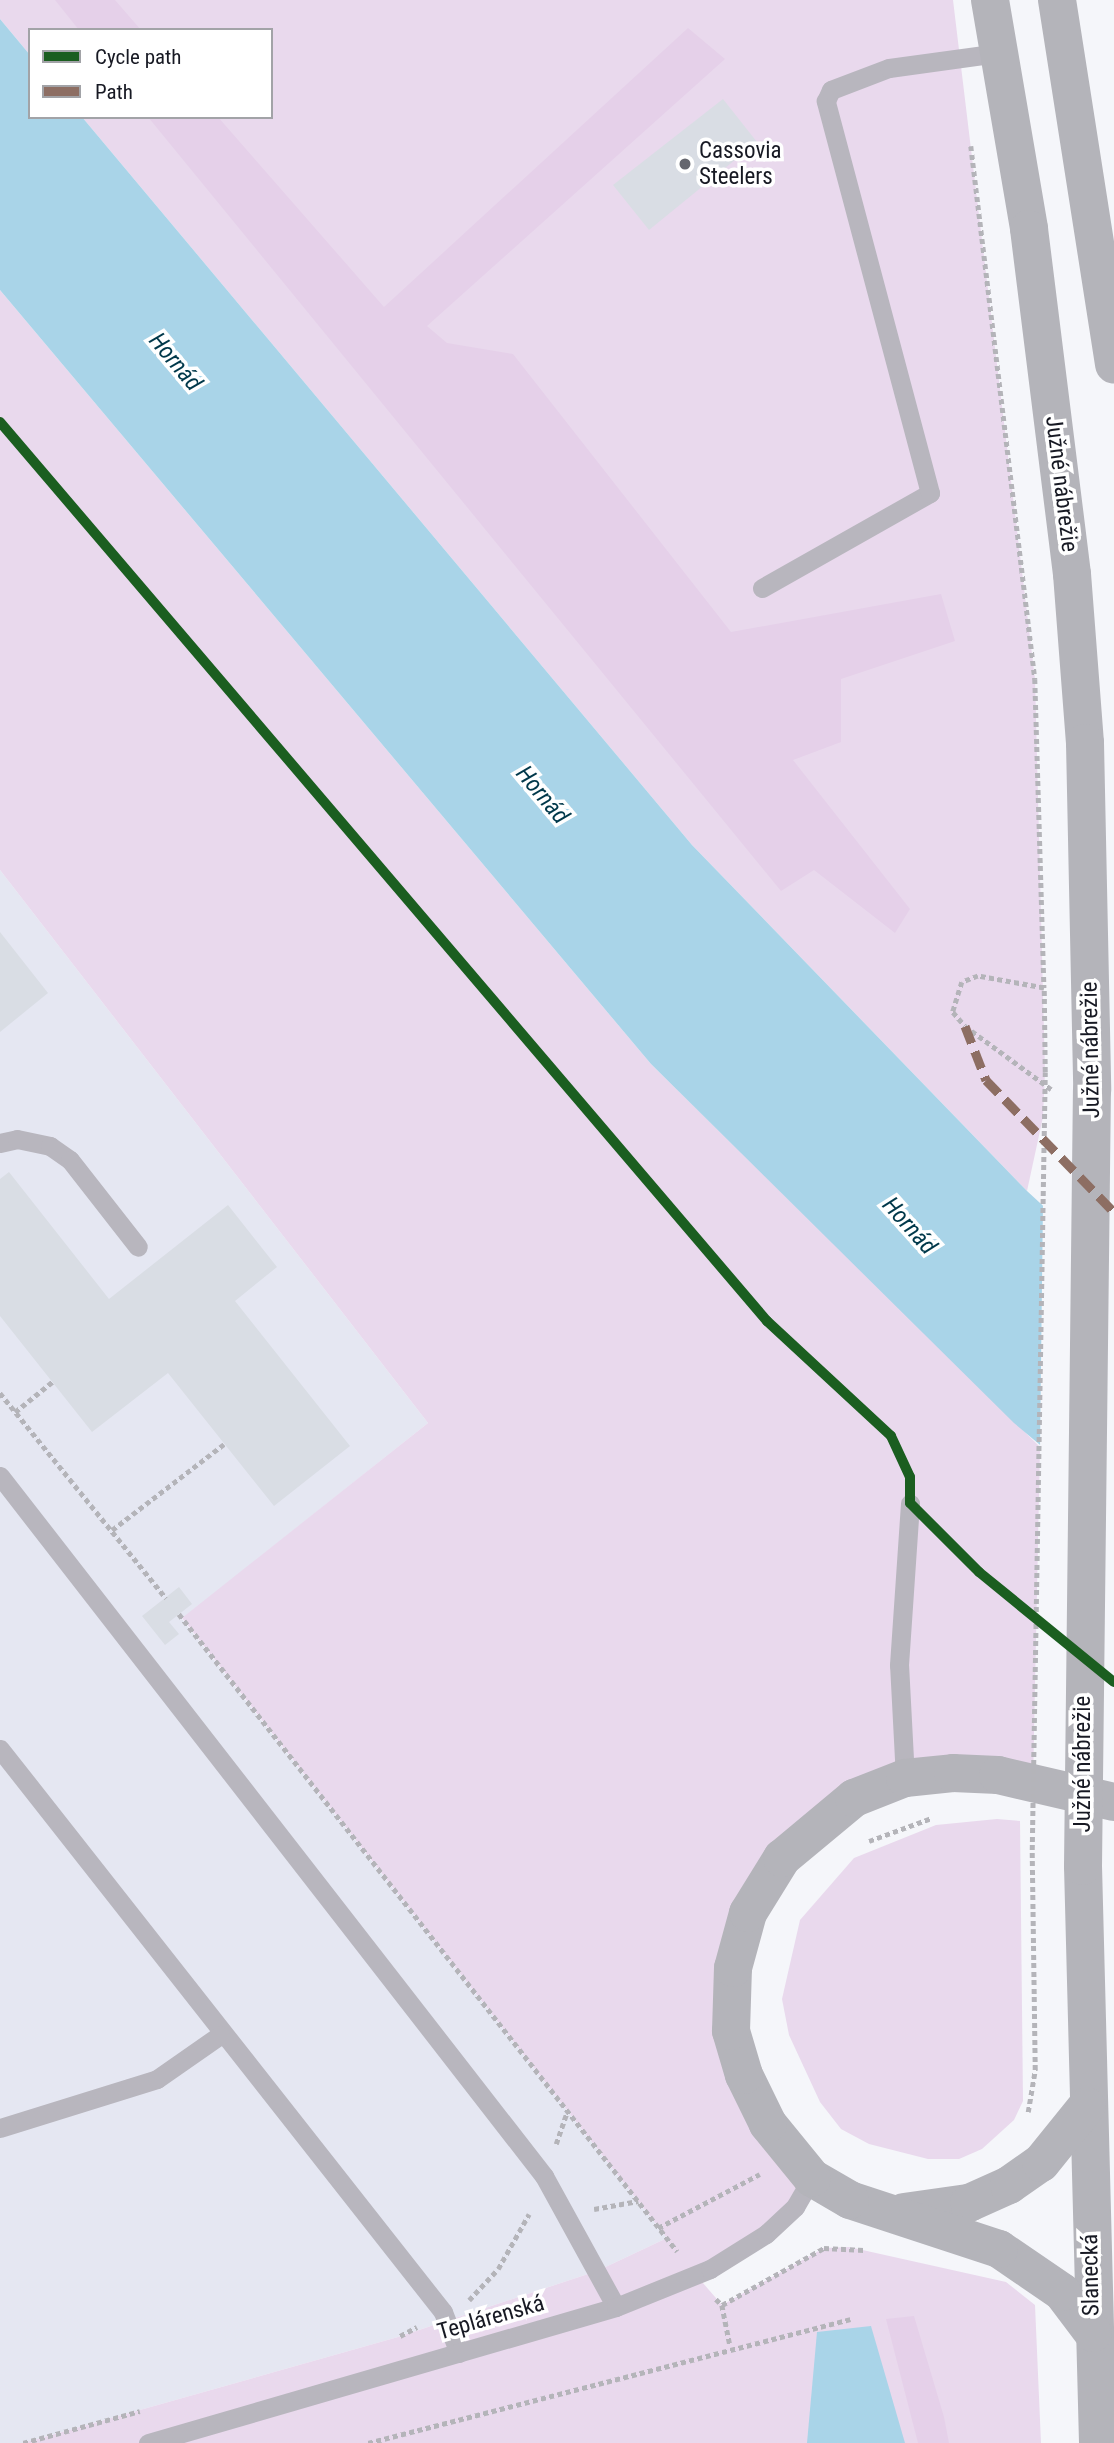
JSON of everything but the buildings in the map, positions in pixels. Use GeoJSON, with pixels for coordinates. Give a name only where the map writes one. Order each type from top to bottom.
{"type":"FeatureCollection","features":[{"type":"Feature","properties":{"kind":"highway","name":"Južné nábrežie"},"geometry":{"type":"LineString","coordinates":[[990,0],[1072,574],[1085,743],[1077,1093],[1087,2106]]}},
{"type":"Feature","properties":{"kind":"highway"},"geometry":{"type":"LineString","coordinates":[[1057,0],[1114,365]]}},
{"type":"Feature","properties":{"kind":"highway"},"geometry":{"type":"LineString","coordinates":[[1093,2333],[1062,2292],[1035,2270],[999,2249],[890,2213],[802,2167],[744,2075],[731,2031],[733,1968],[748,1913],[782,1858],[813,1828],[855,1798],[905,1778],[998,1775],[1114,1802]]}},
{"type":"Feature","properties":{"kind":"highway"},"geometry":{"type":"LineString","coordinates":[[890,2213],[969,2203],[1009,2185],[1041,2163],[1087,2106]]}},
{"type":"Feature","properties":{"kind":"highway","name":"Slanecká"},"geometry":{"type":"LineString","coordinates":[[1087,2106],[1098,2443]]}},
{"type":"Feature","properties":{"kind":"lane"},"geometry":{"type":"LineString","coordinates":[[762,588],[930,493],[825,101],[831,90],[889,68],[999,54]]}},
{"type":"Feature","properties":{"kind":"lane"},"geometry":{"type":"LineString","coordinates":[[0,1143],[17,1139],[50,1146],[71,1160],[138,1247]]}},
{"type":"Feature","properties":{"kind":"lane"},"geometry":{"type":"LineString","coordinates":[[0,1476],[544,2176],[616,2307]]}},
{"type":"Feature","properties":{"kind":"lane"},"geometry":{"type":"LineString","coordinates":[[905,1778],[899,1665],[910,1503]]}},
{"type":"Feature","properties":{"kind":"lane"},"geometry":{"type":"LineString","coordinates":[[0,1749],[220,2035],[443,2312],[459,2353]]}},
{"type":"Feature","properties":{"kind":"lane"},"geometry":{"type":"LineString","coordinates":[[0,2128],[158,2079],[220,2035]]}},
{"type":"Feature","properties":{"kind":"lane","name":"Teplárenská"},"geometry":{"type":"LineString","coordinates":[[148,2443],[616,2307],[695,2275],[766,2234],[795,2207],[802,2167]]}},
{"type":"Feature","properties":{"kind":"path"},"geometry":{"type":"LineString","coordinates":[[970,137],[1035,678],[1044,988],[1045,1072],[1032,1850],[1035,2070],[1023,2120]]}},
{"type":"Feature","properties":{"kind":"path"},"geometry":{"type":"LineString","coordinates":[[1044,988],[978,976],[962,982],[953,1012],[1077,1093]]}},
{"type":"Feature","properties":{"kind":"path"},"geometry":{"type":"LineString","coordinates":[[15,1412],[52,1382]]}},
{"type":"Feature","properties":{"kind":"path"},"geometry":{"type":"LineString","coordinates":[[0,1393],[166,1598]]}},
{"type":"Feature","properties":{"kind":"path"},"geometry":{"type":"LineString","coordinates":[[112,1530],[224,1444]]}},
{"type":"Feature","properties":{"kind":"path"},"geometry":{"type":"LineString","coordinates":[[1020,1606],[1051,1631]]}},
{"type":"Feature","properties":{"kind":"path"},"geometry":{"type":"LineString","coordinates":[[179,1614],[658,2228],[722,2305],[730,2345]]}},
{"type":"Feature","properties":{"kind":"path"},"geometry":{"type":"LineString","coordinates":[[1025,1814],[1037,1816]]}},
{"type":"Feature","properties":{"kind":"path"},"geometry":{"type":"LineString","coordinates":[[859,1846],[889,1831],[947,1816]]}},
{"type":"Feature","properties":{"kind":"path"},"geometry":{"type":"LineString","coordinates":[[385,2341],[476,2297],[498,2269],[526,2223],[568,2112]]}},
{"type":"Feature","properties":{"kind":"path"},"geometry":{"type":"LineString","coordinates":[[658,2228],[802,2167]]}},
{"type":"Feature","properties":{"kind":"path"},"geometry":{"type":"LineString","coordinates":[[722,2305],[824,2248],[875,2252]]}},
{"type":"Feature","properties":{"kind":"path"},"geometry":{"type":"LineString","coordinates":[[368,2443],[730,2345],[850,2319]]}},
{"type":"Feature","properties":{"kind":"path"},"geometry":{"type":"LineString","coordinates":[[23,2443],[148,2409]]}},
{"type":"Feature","properties":{"kind":"shaded area"},"geometry":{"type":"Polygon","coordinates":[[[0,0],[953,0],[1035,679],[1045,1072],[1043,1117],[1027,1191],[692,845],[84,119],[273,119],[273,28],[28,28],[28,53],[0,19],[0,0]]]}},
{"type":"Feature","properties":{"kind":"shaded area"},"geometry":{"type":"Polygon","coordinates":[[[55,0],[115,0],[139,28],[77,28],[55,0]]]}},
{"type":"Feature","properties":{"kind":"shaded area"},"geometry":{"type":"Polygon","coordinates":[[[688,28],[725,59],[427,326],[447,343],[513,354],[731,632],[941,594],[955,641],[841,679],[841,742],[793,760],[910,909],[895,933],[814,870],[781,891],[150,119],[220,119],[384,307],[688,28]]]}},
{"type":"Feature","properties":{"kind":"shaded area"},"geometry":{"type":"Polygon","coordinates":[[[0,290],[651,1064],[1040,1447],[1033,1783],[905,1778],[782,1858],[731,2031],[812,2178],[795,2207],[696,2275],[722,2305],[824,2248],[849,2247],[1006,2282],[1035,2305],[1041,2443],[23,2443],[398,2337],[597,2271],[667,2238],[182,1618],[428,1423],[0,870],[0,290]]]}},
{"type":"Feature","properties":{"kind":"shaded area"},"geometry":{"type":"Polygon","coordinates":[[[0,870],[428,1423],[182,1619],[667,2238],[597,2271],[398,2337],[23,2443],[0,2443],[0,870]]]}},
{"type":"Feature","properties":{"kind":"shaded area"},"geometry":{"type":"Polygon","coordinates":[[[997,1819],[1020,1821],[1023,2101],[1014,2120],[982,2149],[959,2159],[928,2159],[869,2144],[841,2129],[820,2102],[789,2035],[782,1999],[800,1920],[854,1858],[936,1825],[997,1819]]]}},
{"type":"Feature","properties":{"kind":"shaded area"},"geometry":{"type":"Polygon","coordinates":[[[914,2316],[949,2443],[918,2443],[886,2319],[914,2316]]]}},
{"type":"Feature","properties":{"kind":"water","name":"Hornád"},"geometry":{"type":"Polygon","coordinates":[[[0,19],[28,53],[28,119],[84,119],[692,845],[1027,1191],[1114,1271],[1114,1507],[1014,1423],[651,1064],[0,290],[0,19]]]}},
{"type":"Feature","properties":{"kind":"water"},"geometry":{"type":"Polygon","coordinates":[[[871,2326],[905,2443],[807,2443],[817,2332],[871,2326]]]}},
{"type":"Feature","properties":{"kind":"pier"},"geometry":{"type":"Polygon","coordinates":[[[1043,1201],[1114,1266],[1114,1510],[1040,1449],[1043,1201]]]}},
{"type":"Feature","properties":{"kind":"marked path"},"geometry":{"type":"LineString","coordinates":[[965,1026],[986,1080],[1114,1212]]}},
{"type":"Feature","properties":{"kind":"cycle path"},"geometry":{"type":"LineString","coordinates":[[0,422],[767,1321],[891,1436],[910,1477],[910,1503],[979,1572],[1114,1682]]}},
{"type":"Feature","properties":{"kind":"place","name":"Cassovia Steelers"},"geometry":{"type":"Point","coordinates":[685,164]}}]}
